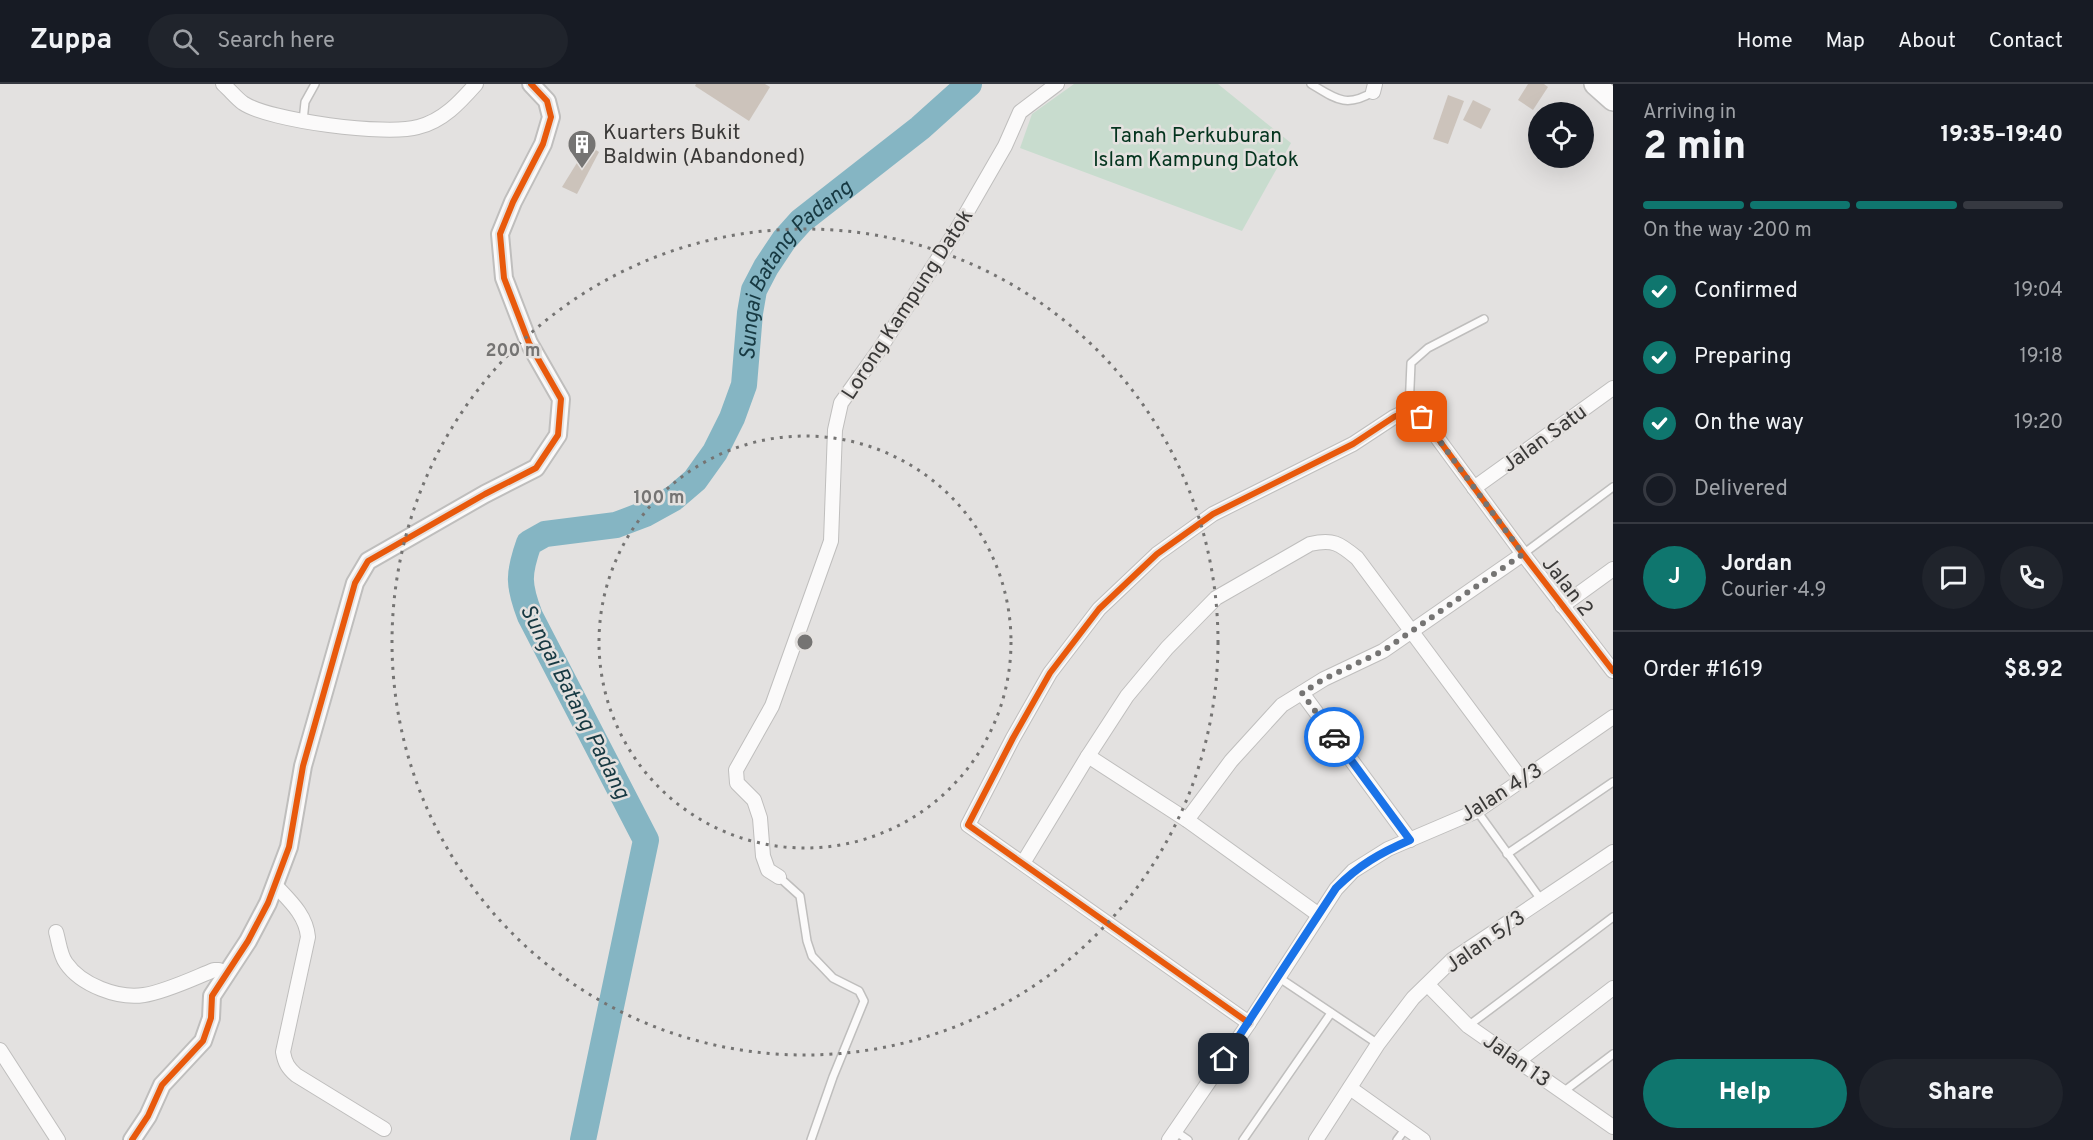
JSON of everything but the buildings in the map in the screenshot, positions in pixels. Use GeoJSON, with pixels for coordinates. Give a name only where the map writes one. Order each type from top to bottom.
{"type":"FeatureCollection","features":[{"type":"Feature","properties":{"kind":"main road"},"geometry":{"type":"LineString","coordinates":[[1595,84],[1613,100]]}},
{"type":"Feature","properties":{"kind":"street"},"geometry":{"type":"LineString","coordinates":[[223,84],[244,103],[269,113],[303,121],[386,130],[418,128],[440,118],[460,102],[476,84]]}},
{"type":"Feature","properties":{"kind":"street"},"geometry":{"type":"LineString","coordinates":[[132,1140],[148,1116],[162,1085],[203,1041],[211,1018],[212,996],[248,941],[268,903],[289,847],[303,766],[355,583],[368,561],[485,494],[536,468],[558,435],[561,399],[528,343],[504,278],[500,234],[513,202],[543,144],[551,117],[547,101],[531,84]]}},
{"type":"Feature","properties":{"kind":"street","name":"Lorong Kampung Datok"},"geometry":{"type":"LineString","coordinates":[[779,878],[768,870],[763,856],[760,818],[754,800],[737,783],[736,770],[772,706],[831,541],[835,430],[841,404],[956,231],[1005,146],[1020,112],[1057,84]]}},
{"type":"Feature","properties":{"kind":"street","name":"Jalan Satu"},"geometry":{"type":"LineString","coordinates":[[1474,489],[1613,388]]}},
{"type":"Feature","properties":{"kind":"street"},"geometry":{"type":"LineString","coordinates":[[1249,1023],[968,825],[1050,673],[1099,609],[1156,554],[1213,514],[1353,444],[1394,417],[1409,410]]}},
{"type":"Feature","properties":{"kind":"street","name":"Jalan 2"},"geometry":{"type":"LineString","coordinates":[[1409,410],[1422,417],[1562,606],[1610,662]]}},
{"type":"Feature","properties":{"kind":"street"},"geometry":{"type":"LineString","coordinates":[[1023,863],[1127,696],[1167,648],[1216,598],[1310,544],[1328,540],[1342,545],[1357,558],[1522,780]]}},
{"type":"Feature","properties":{"kind":"street"},"geometry":{"type":"LineString","coordinates":[[1187,820],[1231,761],[1282,705],[1324,679],[1383,651],[1523,554]]}},
{"type":"Feature","properties":{"kind":"street"},"geometry":{"type":"LineString","coordinates":[[1562,606],[1613,569]]}},
{"type":"Feature","properties":{"kind":"street"},"geometry":{"type":"LineString","coordinates":[[1302,693],[1410,840]]}},
{"type":"Feature","properties":{"kind":"street","name":"Jalan 4/3"},"geometry":{"type":"LineString","coordinates":[[1172,1136],[1249,1023],[1336,888],[1353,871],[1388,849],[1477,811],[1613,717]]}},
{"type":"Feature","properties":{"kind":"street"},"geometry":{"type":"LineString","coordinates":[[1088,756],[1187,820],[1319,915]]}},
{"type":"Feature","properties":{"kind":"street","name":"Jalan 5/3"},"geometry":{"type":"LineString","coordinates":[[1316,1140],[1378,1044],[1413,998],[1452,960],[1613,852]]}},
{"type":"Feature","properties":{"kind":"street"},"geometry":{"type":"LineString","coordinates":[[275,885],[302,916],[308,937],[283,1052],[285,1062],[296,1075],[384,1129]]}},
{"type":"Feature","properties":{"kind":"street"},"geometry":{"type":"LineString","coordinates":[[56,932],[64,962],[74,973],[95,986],[128,996],[146,994],[214,970],[227,974]]}},
{"type":"Feature","properties":{"kind":"street","name":"Jalan 13"},"geometry":{"type":"LineString","coordinates":[[1428,985],[1468,1026],[1613,1127]]}},
{"type":"Feature","properties":{"kind":"street"},"geometry":{"type":"LineString","coordinates":[[1518,1061],[1613,988]]}},
{"type":"Feature","properties":{"kind":"street"},"geometry":{"type":"LineString","coordinates":[[0,1050],[58,1140]]}},
{"type":"Feature","properties":{"kind":"street"},"geometry":{"type":"LineString","coordinates":[[1350,1088],[1423,1140]]}},
{"type":"Feature","properties":{"kind":"lane"},"geometry":{"type":"LineString","coordinates":[[303,121],[305,102],[315,84]]}},
{"type":"Feature","properties":{"kind":"lane"},"geometry":{"type":"LineString","coordinates":[[1311,84],[1338,100],[1360,100],[1374,88]]}},
{"type":"Feature","properties":{"kind":"lane"},"geometry":{"type":"LineString","coordinates":[[1409,410],[1411,363],[1428,348],[1484,319]]}},
{"type":"Feature","properties":{"kind":"lane"},"geometry":{"type":"LineString","coordinates":[[1523,554],[1613,487]]}},
{"type":"Feature","properties":{"kind":"lane"},"geometry":{"type":"LineString","coordinates":[[1507,854],[1613,782]]}},
{"type":"Feature","properties":{"kind":"lane"},"geometry":{"type":"LineString","coordinates":[[1477,811],[1542,901]]}},
{"type":"Feature","properties":{"kind":"lane"},"geometry":{"type":"LineString","coordinates":[[779,878],[800,896],[807,941],[812,956],[833,978],[859,991],[864,1001],[833,1077],[811,1140]]}},
{"type":"Feature","properties":{"kind":"lane"},"geometry":{"type":"LineString","coordinates":[[1468,1026],[1613,917]]}},
{"type":"Feature","properties":{"kind":"lane"},"geometry":{"type":"LineString","coordinates":[[1278,977],[1378,1044]]}},
{"type":"Feature","properties":{"kind":"lane"},"geometry":{"type":"LineString","coordinates":[[1243,1140],[1331,1013]]}},
{"type":"Feature","properties":{"kind":"lane"},"geometry":{"type":"LineString","coordinates":[[1563,1092],[1613,1054]]}},
{"type":"Feature","properties":{"kind":"lane"},"geometry":{"type":"LineString","coordinates":[[1397,1140],[1406,1128]]}},
{"type":"Feature","properties":{"kind":"lane"},"geometry":{"type":"LineString","coordinates":[[1172,1136],[1188,1140]]}},
{"type":"Feature","properties":{"kind":"green space","name":"Tanah Perkuburan Islam Kampung Datok"},"geometry":{"type":"Polygon","coordinates":[[[1074,84],[1218,84],[1291,143],[1242,231],[1020,148],[1032,114],[1074,84]]]}},
{"type":"Feature","properties":{"kind":"waterway","name":"Sungai Batang Padang"},"geometry":{"type":"LineString","coordinates":[[583,1140],[646,840],[530,616],[523,596],[521,580],[529,543],[545,534],[616,525],[645,514],[674,498],[695,480],[715,452],[732,418],[744,385],[754,290],[784,240],[801,221],[920,128],[969,84]]}},
{"type":"Feature","properties":{"kind":"cycle path"},"geometry":{"type":"LineString","coordinates":[[132,1140],[148,1116],[162,1085],[203,1041],[211,1018],[212,996],[248,941],[268,903],[289,847],[303,766],[355,583],[368,561],[485,494],[536,468],[558,435],[561,399],[529,343],[504,278],[500,234],[513,202],[543,144],[551,117],[547,101],[531,84]]}},
{"type":"Feature","properties":{"kind":"cycle path"},"geometry":{"type":"LineString","coordinates":[[1249,1023],[968,825],[1050,673],[1099,609],[1157,554],[1213,514],[1353,444],[1394,417],[1409,410],[1422,417],[1613,671]]}},
{"type":"Feature","properties":{"kind":"way so far"},"geometry":{"type":"LineString","coordinates":[[1334,737],[1302,693],[1324,679],[1383,651],[1523,554],[1422,417]]}},
{"type":"Feature","properties":{"kind":"place","name":"Kuarters Bukit Baldwin (Abandoned)"},"geometry":{"type":"Point","coordinates":[582,170]}},
{"type":"Feature","properties":{"kind":"route"},"geometry":{"type":"LineString","coordinates":[[1224,1059],[1336,888],[1353,871],[1388,849],[1410,840],[1334,737]]}}]}
